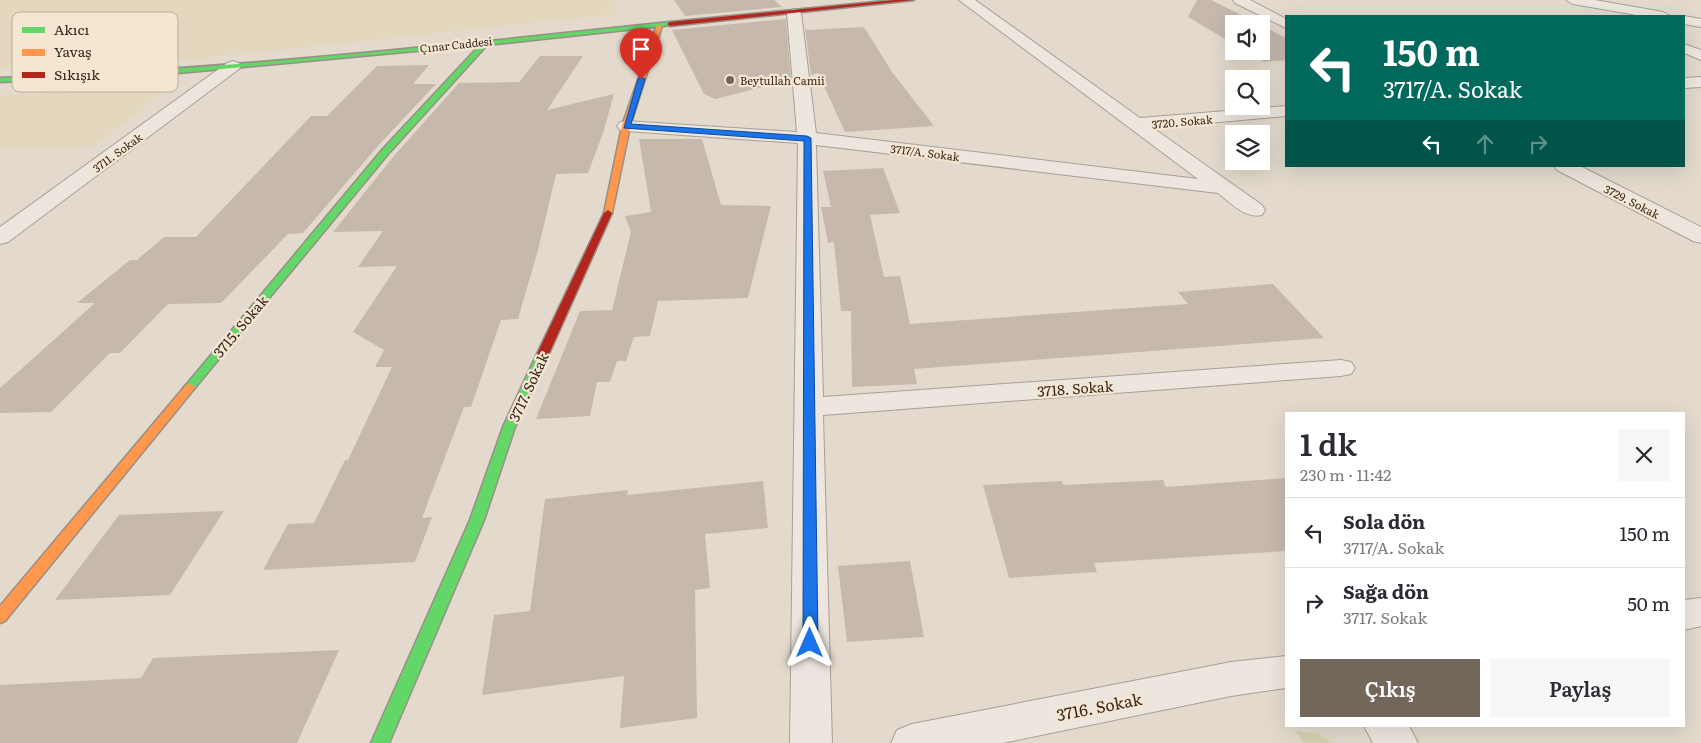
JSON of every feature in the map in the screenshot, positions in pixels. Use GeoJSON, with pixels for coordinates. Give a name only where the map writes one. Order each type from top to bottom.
{"type":"FeatureCollection","features":[{"type":"Feature","properties":{"kind":"street","name":"Çınar Caddesi"},"geometry":{"type":"LineString","coordinates":[[178,70],[794,13],[868,2],[911,0]]}},
{"type":"Feature","properties":{"kind":"street"},"geometry":{"type":"LineString","coordinates":[[966,0],[1254,210]]}},
{"type":"Feature","properties":{"kind":"street"},"geometry":{"type":"LineString","coordinates":[[1240,0],[1285,23]]}},
{"type":"Feature","properties":{"kind":"street"},"geometry":{"type":"LineString","coordinates":[[1558,0],[1598,15]]}},
{"type":"Feature","properties":{"kind":"street"},"geometry":{"type":"LineString","coordinates":[[1573,0],[1657,15]]}},
{"type":"Feature","properties":{"kind":"street"},"geometry":{"type":"LineString","coordinates":[[794,13],[807,138],[811,743]]}},
{"type":"Feature","properties":{"kind":"street"},"geometry":{"type":"LineString","coordinates":[[1685,20],[1701,23]]}},
{"type":"Feature","properties":{"kind":"street","name":"3717. Sokak"},"geometry":{"type":"LineString","coordinates":[[380,743],[476,520],[509,428],[608,213],[626,126],[659,26]]}},
{"type":"Feature","properties":{"kind":"street","name":"3715. Sokak"},"geometry":{"type":"LineString","coordinates":[[0,617],[385,152],[487,41]]}},
{"type":"Feature","properties":{"kind":"street"},"geometry":{"type":"LineString","coordinates":[[1685,48],[1701,55]]}},
{"type":"Feature","properties":{"kind":"street","name":"3711. Sokak"},"geometry":{"type":"LineString","coordinates":[[0,237],[233,66]]}},
{"type":"Feature","properties":{"kind":"street"},"geometry":{"type":"LineString","coordinates":[[1685,83],[1701,82]]}},
{"type":"Feature","properties":{"kind":"street","name":"3720. Sokak"},"geometry":{"type":"LineString","coordinates":[[1137,124],[1285,111]]}},
{"type":"Feature","properties":{"kind":"street","name":"3717/A. Sokak"},"geometry":{"type":"LineString","coordinates":[[626,126],[807,138],[1224,188]]}},
{"type":"Feature","properties":{"kind":"street","name":"3729. Sokak"},"geometry":{"type":"LineString","coordinates":[[1566,167],[1701,236]]}},
{"type":"Feature","properties":{"kind":"street","name":"3718. Sokak"},"geometry":{"type":"LineString","coordinates":[[808,407],[1341,368]]}},
{"type":"Feature","properties":{"kind":"street"},"geometry":{"type":"LineString","coordinates":[[1685,615],[1701,612]]}},
{"type":"Feature","properties":{"kind":"street","name":"3716. Sokak"},"geometry":{"type":"LineString","coordinates":[[912,743],[1231,679],[1285,672]]}},
{"type":"Feature","properties":{"kind":"street"},"geometry":{"type":"LineString","coordinates":[[1386,727],[1397,743]]}},
{"type":"Feature","properties":{"kind":"shaded area"},"geometry":{"type":"Polygon","coordinates":[[[0,0],[616,0],[614,14],[178,61],[178,12],[12,12],[12,67],[0,67],[0,0]]]}},
{"type":"Feature","properties":{"kind":"shaded area"},"geometry":{"type":"Polygon","coordinates":[[[163,92],[94,146],[0,148],[0,95],[163,92]]]}},
{"type":"Feature","properties":{"kind":"shaded area"},"geometry":{"type":"Polygon","coordinates":[[[1295,731],[1318,734],[1333,743],[1303,743],[1295,731]]]}},
{"type":"Feature","properties":{"kind":"building"},"geometry":{"type":"Polygon","coordinates":[[[674,0],[774,0],[782,7],[685,16],[674,0]]]}},
{"type":"Feature","properties":{"kind":"building"},"geometry":{"type":"Polygon","coordinates":[[[1197,0],[1211,0],[1241,15],[1225,15],[1225,39],[1188,17],[1197,0]]]}},
{"type":"Feature","properties":{"kind":"building"},"geometry":{"type":"Polygon","coordinates":[[[786,19],[791,80],[715,99],[704,94],[672,30],[786,19]]]}},
{"type":"Feature","properties":{"kind":"building"},"geometry":{"type":"Polygon","coordinates":[[[864,27],[892,72],[934,126],[845,132],[818,73],[811,75],[805,28],[807,30],[864,27]]]}},
{"type":"Feature","properties":{"kind":"building"},"geometry":{"type":"Polygon","coordinates":[[[1270,30],[1285,37],[1285,60],[1264,62],[1261,60],[1270,60],[1270,30]]]}},
{"type":"Feature","properties":{"kind":"building"},"geometry":{"type":"Polygon","coordinates":[[[540,56],[583,56],[547,110],[614,94],[603,133],[588,173],[556,174],[538,250],[518,319],[501,320],[471,407],[464,407],[422,518],[432,517],[415,562],[263,570],[288,524],[314,523],[345,460],[348,460],[392,367],[375,367],[384,350],[353,332],[397,266],[358,267],[383,231],[333,232],[393,157],[459,83],[519,82],[540,56]]]}},
{"type":"Feature","properties":{"kind":"building"},"geometry":{"type":"Polygon","coordinates":[[[429,65],[413,84],[436,84],[377,147],[303,233],[288,234],[221,303],[168,304],[120,353],[110,353],[51,412],[0,413],[0,388],[95,303],[77,303],[130,260],[137,260],[164,237],[196,237],[311,116],[327,116],[377,66],[429,65]]]}},
{"type":"Feature","properties":{"kind":"building"},"geometry":{"type":"Polygon","coordinates":[[[639,139],[702,139],[721,205],[771,206],[748,298],[658,301],[650,336],[634,337],[626,361],[617,361],[610,382],[597,382],[590,416],[536,419],[580,311],[612,310],[631,232],[625,216],[651,212],[639,139]]]}},
{"type":"Feature","properties":{"kind":"building"},"geometry":{"type":"Polygon","coordinates":[[[883,168],[900,213],[870,215],[884,277],[900,276],[910,324],[1188,304],[1178,292],[1273,284],[1324,338],[914,369],[917,384],[852,387],[851,311],[841,311],[834,242],[828,243],[821,207],[831,207],[823,171],[883,168]]]}},
{"type":"Feature","properties":{"kind":"building"},"geometry":{"type":"Polygon","coordinates":[[[1285,478],[1285,551],[1094,563],[1097,572],[1009,578],[983,485],[1062,481],[1063,485],[1163,480],[1166,487],[1285,478]]]}},
{"type":"Feature","properties":{"kind":"building"},"geometry":{"type":"Polygon","coordinates":[[[763,481],[768,528],[705,534],[710,588],[695,590],[697,718],[620,728],[624,676],[482,695],[494,615],[530,611],[545,499],[628,490],[627,495],[763,481]]]}},
{"type":"Feature","properties":{"kind":"building"},"geometry":{"type":"Polygon","coordinates":[[[224,511],[170,595],[55,600],[119,515],[224,511]]]}},
{"type":"Feature","properties":{"kind":"building"},"geometry":{"type":"Polygon","coordinates":[[[910,561],[924,637],[847,642],[838,566],[910,561]]]}},
{"type":"Feature","properties":{"kind":"building"},"geometry":{"type":"Polygon","coordinates":[[[339,650],[297,743],[0,743],[0,685],[141,678],[153,658],[339,650]]]}},
{"type":"Feature","properties":{"kind":"traffic: fast"},"geometry":{"type":"LineString","coordinates":[[178,71],[419,50],[670,24]]}},
{"type":"Feature","properties":{"kind":"traffic: fast"},"geometry":{"type":"LineString","coordinates":[[190,387],[385,152],[487,41]]}},
{"type":"Feature","properties":{"kind":"traffic: fast"},"geometry":{"type":"LineString","coordinates":[[0,80],[12,80]]}},
{"type":"Feature","properties":{"kind":"traffic: fast"},"geometry":{"type":"LineString","coordinates":[[380,743],[477,520],[509,427],[542,356]]}},
{"type":"Feature","properties":{"kind":"traffic: slow"},"geometry":{"type":"LineString","coordinates":[[608,213],[626,126],[659,26]]}},
{"type":"Feature","properties":{"kind":"traffic: slow"},"geometry":{"type":"LineString","coordinates":[[0,617],[190,387]]}},
{"type":"Feature","properties":{"kind":"traffic: jam"},"geometry":{"type":"LineString","coordinates":[[670,24],[911,0]]}},
{"type":"Feature","properties":{"kind":"traffic: jam"},"geometry":{"type":"LineString","coordinates":[[542,356],[608,213]]}},
{"type":"Feature","properties":{"kind":"place","name":"Beytullah Camii"},"geometry":{"type":"Point","coordinates":[730,80]}},
{"type":"Feature","properties":{"kind":"route"},"geometry":{"type":"LineString","coordinates":[[641,79],[626,126],[807,138],[810,643]]}}]}
